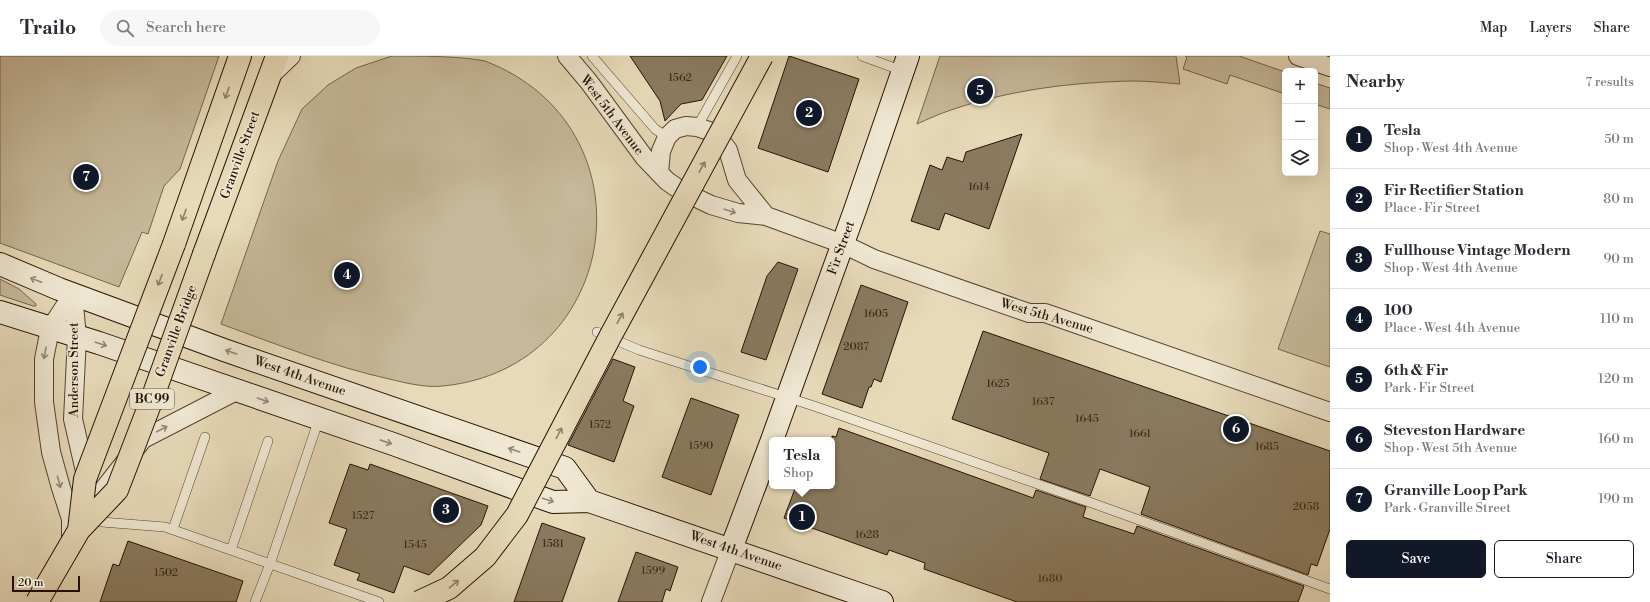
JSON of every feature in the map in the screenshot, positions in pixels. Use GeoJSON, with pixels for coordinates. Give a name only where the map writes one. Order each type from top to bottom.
{"type":"FeatureCollection","features":[{"type":"Feature","properties":{"kind":"highway","name":"Granville Bridge"},"geometry":{"type":"LineString","coordinates":[[80,524],[85,479],[174,244],[240,56]]}},
{"type":"Feature","properties":{"kind":"highway","name":"Granville Street"},"geometry":{"type":"LineString","coordinates":[[204,254],[277,56]]}},
{"type":"Feature","properties":{"kind":"highway"},"geometry":{"type":"LineString","coordinates":[[419,602],[449,588],[480,561],[517,515],[611,335],[762,56]]}},
{"type":"Feature","properties":{"kind":"highway","name":"Granville Bridge"},"geometry":{"type":"LineString","coordinates":[[37,602],[80,524],[117,490],[204,254]]}},
{"type":"Feature","properties":{"kind":"main road","name":"Fir Street"},"geometry":{"type":"LineString","coordinates":[[773,437],[843,244],[906,63]]}},
{"type":"Feature","properties":{"kind":"main road","name":"West 4th Avenue"},"geometry":{"type":"LineString","coordinates":[[0,264],[72,294],[224,350],[565,468],[589,501]]}},
{"type":"Feature","properties":{"kind":"main road","name":"West 4th Avenue"},"geometry":{"type":"LineString","coordinates":[[0,312],[318,419],[553,502],[589,501],[882,602]]}},
{"type":"Feature","properties":{"kind":"main road","name":"Fir Street"},"geometry":{"type":"LineString","coordinates":[[731,549],[769,448]]}},
{"type":"Feature","properties":{"kind":"street"},"geometry":{"type":"LineString","coordinates":[[269,76],[291,56]]}},
{"type":"Feature","properties":{"kind":"street","name":"West 5th Avenue"},"geometry":{"type":"LineString","coordinates":[[567,56],[590,82],[644,158],[659,173],[680,190],[711,205],[738,214],[766,216],[843,244],[870,257],[1029,313],[1045,313],[1330,412]]}},
{"type":"Feature","properties":{"kind":"street"},"geometry":{"type":"LineString","coordinates":[[1298,56],[1330,67]]}},
{"type":"Feature","properties":{"kind":"street"},"geometry":{"type":"LineString","coordinates":[[667,137],[675,129],[686,126],[697,127],[714,133],[728,150],[737,180],[766,216]]}},
{"type":"Feature","properties":{"kind":"street","name":"West 5th Avenue"},"geometry":{"type":"LineString","coordinates":[[659,173],[661,151],[667,137]]}},
{"type":"Feature","properties":{"kind":"street","name":"Anderson Street"},"geometry":{"type":"LineString","coordinates":[[72,294],[50,329],[44,359],[44,402],[51,452],[61,488],[72,519],[80,524]]}},
{"type":"Feature","properties":{"kind":"street","name":"Anderson Street"},"geometry":{"type":"LineString","coordinates":[[72,294],[77,337],[73,419],[88,486],[80,524]]}},
{"type":"Feature","properties":{"kind":"street","name":"Anderson Street"},"geometry":{"type":"LineString","coordinates":[[29,602],[45,582],[80,524],[143,440],[236,391]]}},
{"type":"Feature","properties":{"kind":"street","name":"Fir Street"},"geometry":{"type":"LineString","coordinates":[[711,602],[731,549]]}},
{"type":"Feature","properties":{"kind":"street"},"geometry":{"type":"LineString","coordinates":[[45,582],[49,602]]}},
{"type":"Feature","properties":{"kind":"lane"},"geometry":{"type":"LineString","coordinates":[[592,56],[655,129],[667,137]]}},
{"type":"Feature","properties":{"kind":"lane"},"geometry":{"type":"LineString","coordinates":[[697,127],[737,56]]}},
{"type":"Feature","properties":{"kind":"lane"},"geometry":{"type":"LineString","coordinates":[[862,56],[906,63]]}},
{"type":"Feature","properties":{"kind":"lane"},"geometry":{"type":"LineString","coordinates":[[597,332],[639,350],[788,397],[1092,503],[1330,589]]}},
{"type":"Feature","properties":{"kind":"lane"},"geometry":{"type":"LineString","coordinates":[[255,602],[270,564],[318,419]]}},
{"type":"Feature","properties":{"kind":"lane"},"geometry":{"type":"LineString","coordinates":[[173,529],[205,437]]}},
{"type":"Feature","properties":{"kind":"lane"},"geometry":{"type":"LineString","coordinates":[[231,550],[268,441]]}},
{"type":"Feature","properties":{"kind":"lane"},"geometry":{"type":"LineString","coordinates":[[80,524],[165,527],[173,529],[379,602]]}},
{"type":"Feature","properties":{"kind":"shaded area"},"geometry":{"type":"Polygon","coordinates":[[[0,56],[219,56],[180,169],[164,186],[148,234],[142,232],[119,287],[0,243],[0,56]]]}},
{"type":"Feature","properties":{"kind":"shaded area"},"geometry":{"type":"Polygon","coordinates":[[[392,56],[452,57],[485,61],[539,93],[575,137],[594,188],[595,241],[580,292],[549,337],[503,370],[443,386],[416,385],[367,374],[304,354],[221,324],[278,161],[302,109],[328,85],[356,68],[392,56]]]}},
{"type":"Feature","properties":{"kind":"shaded area"},"geometry":{"type":"Polygon","coordinates":[[[940,56],[1176,56],[1180,84],[1140,81],[1088,83],[1041,88],[973,103],[942,113],[917,124],[940,56]]]}},
{"type":"Feature","properties":{"kind":"shaded area"},"geometry":{"type":"Polygon","coordinates":[[[1185,56],[1239,56],[1282,71],[1282,93],[1230,75],[1227,84],[1183,69],[1187,57],[1185,56]]]}},
{"type":"Feature","properties":{"kind":"shaded area"},"geometry":{"type":"Polygon","coordinates":[[[1318,84],[1330,88],[1330,109],[1318,105],[1318,84]]]}},
{"type":"Feature","properties":{"kind":"shaded area"},"geometry":{"type":"Polygon","coordinates":[[[1320,231],[1330,234],[1330,367],[1278,349],[1320,231]]]}},
{"type":"Feature","properties":{"kind":"shaded area"},"geometry":{"type":"Polygon","coordinates":[[[0,279],[19,289],[36,304],[36,306],[0,295],[0,279]]]}},
{"type":"Feature","properties":{"kind":"building"},"geometry":{"type":"Polygon","coordinates":[[[630,56],[727,56],[702,100],[681,104],[665,121],[660,101],[630,56]]]}},
{"type":"Feature","properties":{"kind":"building"},"geometry":{"type":"Polygon","coordinates":[[[789,56],[859,79],[828,172],[758,148],[789,56]]]}},
{"type":"Feature","properties":{"kind":"building"},"geometry":{"type":"Polygon","coordinates":[[[1022,134],[989,229],[945,213],[939,230],[911,221],[930,165],[942,170],[947,157],[963,162],[966,152],[1022,134]]]}},
{"type":"Feature","properties":{"kind":"building"},"geometry":{"type":"Polygon","coordinates":[[[778,262],[798,269],[766,360],[741,352],[767,276],[778,262]]]}},
{"type":"Feature","properties":{"kind":"building"},"geometry":{"type":"Polygon","coordinates":[[[861,285],[908,302],[881,382],[874,379],[871,387],[869,387],[862,408],[822,394],[861,285]]]}},
{"type":"Feature","properties":{"kind":"building"},"geometry":{"type":"Polygon","coordinates":[[[983,331],[1330,451],[1330,529],[1317,566],[1311,564],[1308,575],[1141,514],[1150,487],[1100,469],[1090,496],[1040,479],[1049,453],[952,419],[983,331]]]}},
{"type":"Feature","properties":{"kind":"building"},"geometry":{"type":"Polygon","coordinates":[[[613,359],[635,367],[623,401],[634,406],[614,462],[568,445],[613,359]]]}},
{"type":"Feature","properties":{"kind":"building"},"geometry":{"type":"Polygon","coordinates":[[[691,398],[739,415],[711,495],[662,477],[691,398]]]}},
{"type":"Feature","properties":{"kind":"building"},"geometry":{"type":"Polygon","coordinates":[[[839,428],[1033,498],[1036,490],[1086,507],[1083,517],[1134,534],[1137,526],[1304,586],[1298,602],[1017,602],[924,569],[925,563],[889,550],[887,555],[784,518],[795,489],[835,489],[835,437],[832,436],[836,437],[839,428]]]}},
{"type":"Feature","properties":{"kind":"building"},"geometry":{"type":"Polygon","coordinates":[[[350,464],[368,470],[370,464],[488,506],[481,525],[429,575],[404,566],[394,593],[357,580],[360,574],[334,565],[347,529],[329,523],[350,464]]]}},
{"type":"Feature","properties":{"kind":"building"},"geometry":{"type":"Polygon","coordinates":[[[542,523],[585,538],[562,602],[514,602],[542,523]]]}},
{"type":"Feature","properties":{"kind":"building"},"geometry":{"type":"Polygon","coordinates":[[[128,541],[243,581],[236,602],[100,602],[113,564],[119,566],[128,541]]]}},
{"type":"Feature","properties":{"kind":"building"},"geometry":{"type":"Polygon","coordinates":[[[636,552],[678,567],[670,591],[666,589],[662,602],[618,602],[636,552]]]}},
{"type":"Feature","properties":{"kind":"place","name":"6th & Fir"},"geometry":{"type":"Point","coordinates":[980,91]}},
{"type":"Feature","properties":{"kind":"place","name":"Fir Rectifier Station"},"geometry":{"type":"Point","coordinates":[809,113]}},
{"type":"Feature","properties":{"kind":"place","name":"Granville Loop Park"},"geometry":{"type":"Point","coordinates":[86,177]}},
{"type":"Feature","properties":{"kind":"place","name":"100"},"geometry":{"type":"Point","coordinates":[347,275]}},
{"type":"Feature","properties":{"kind":"place","name":"Steveston Hardware"},"geometry":{"type":"Point","coordinates":[1236,429]}},
{"type":"Feature","properties":{"kind":"place","name":"Fullhouse Vintage Modern"},"geometry":{"type":"Point","coordinates":[446,510]}},
{"type":"Feature","properties":{"kind":"place","name":"Tesla"},"geometry":{"type":"Point","coordinates":[802,517]}}]}
